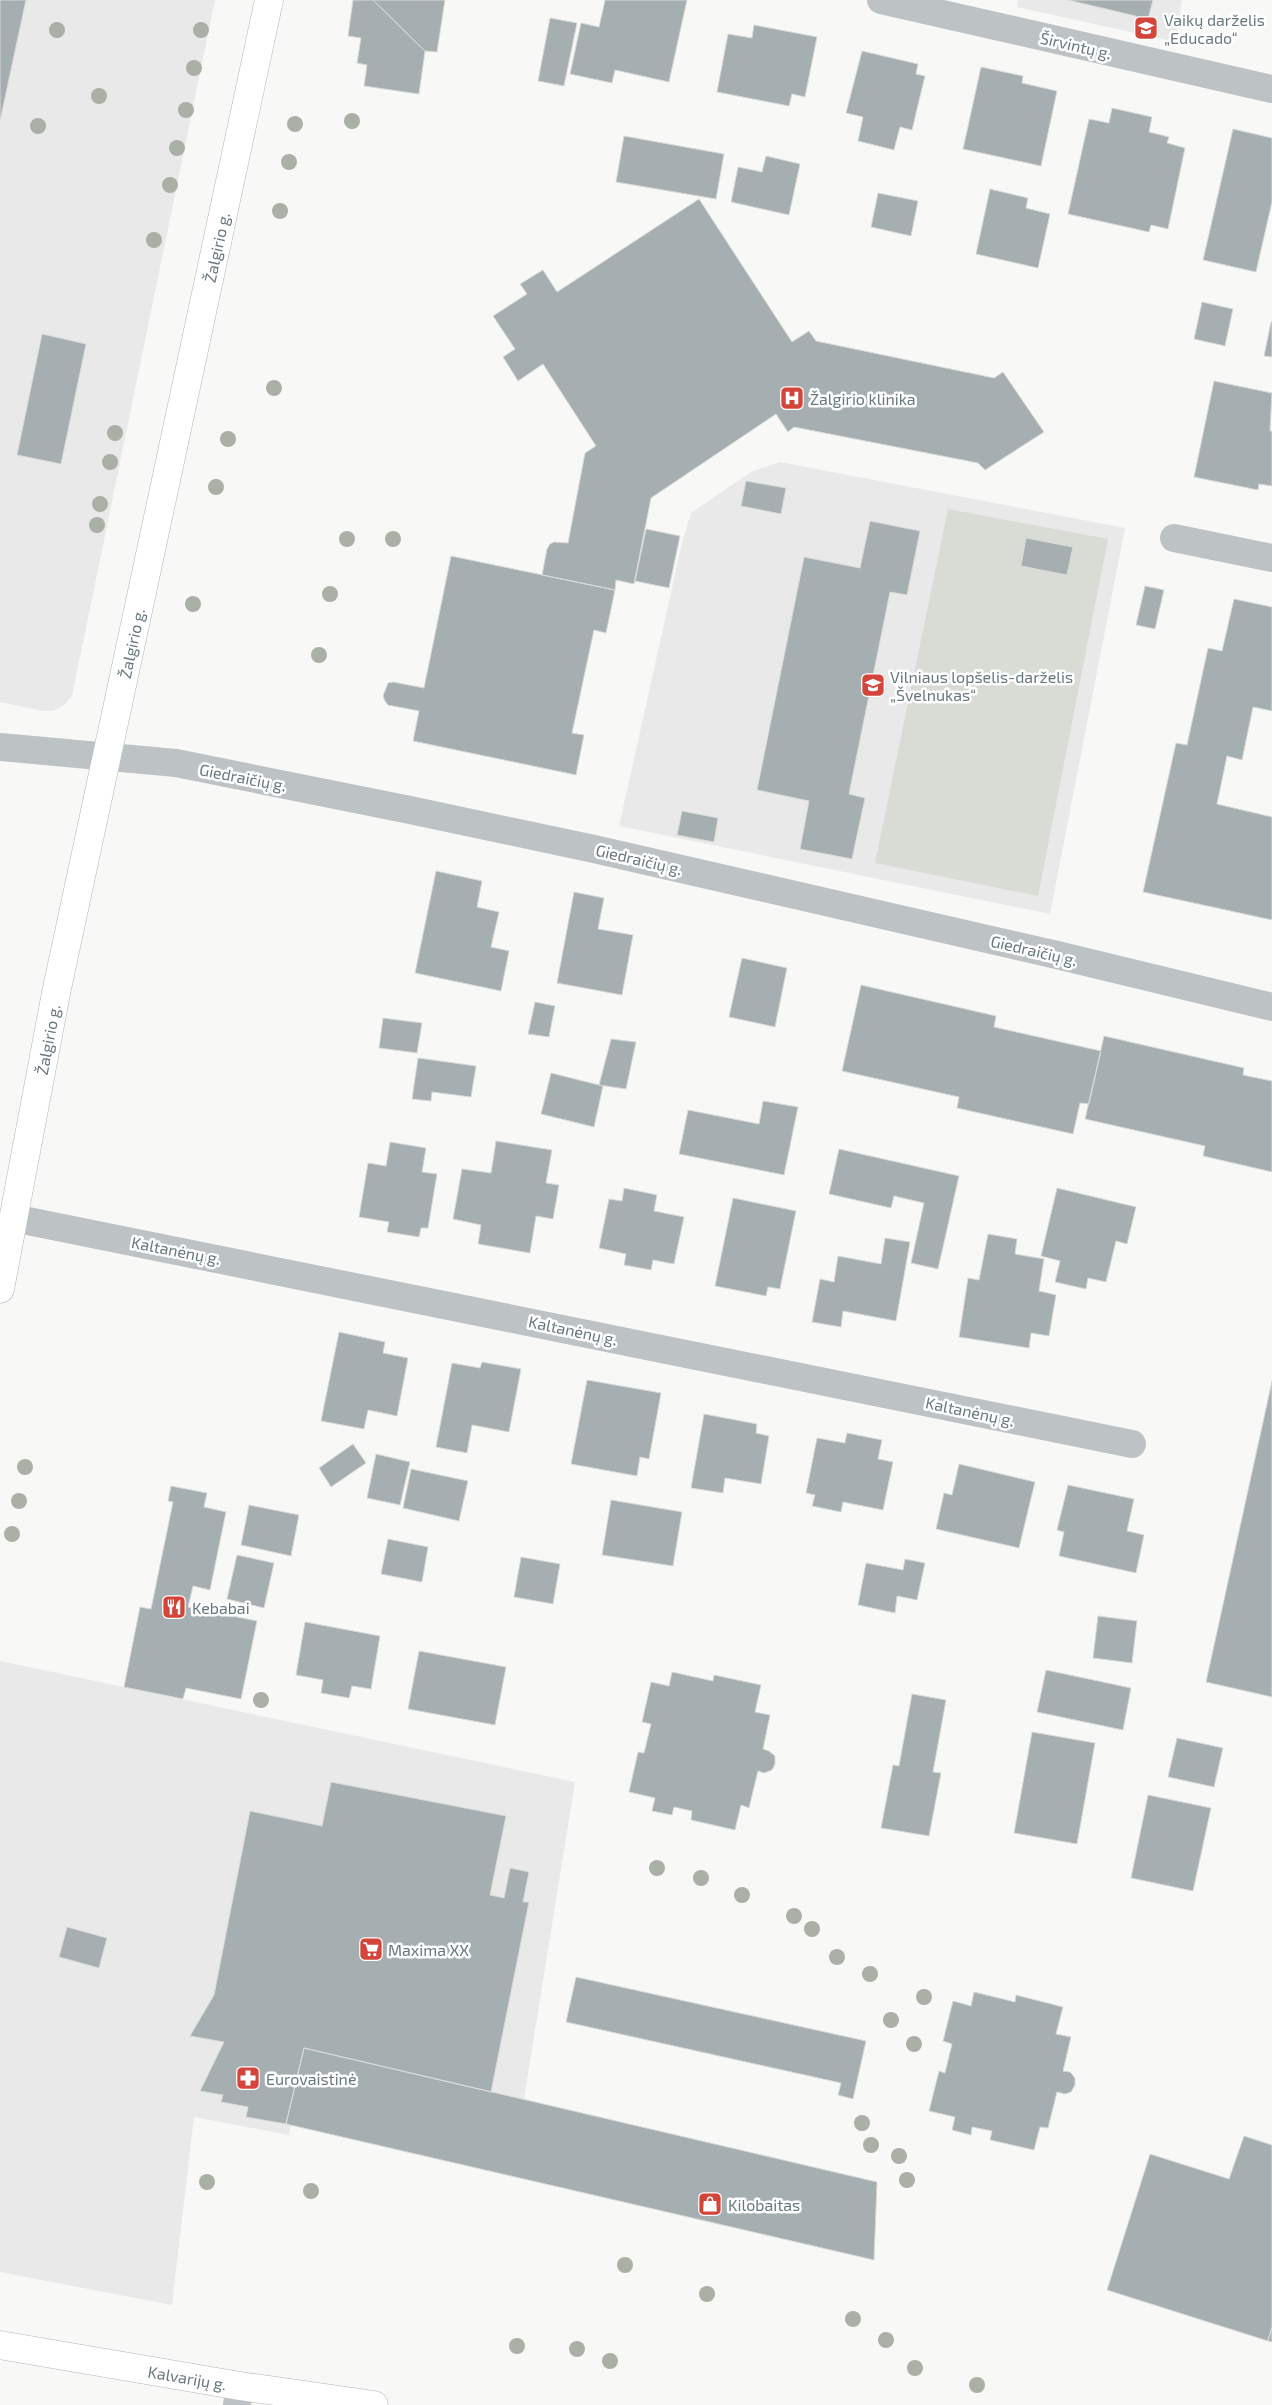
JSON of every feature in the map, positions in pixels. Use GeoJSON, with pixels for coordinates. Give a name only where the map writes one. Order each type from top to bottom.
{"type":"FeatureCollection","features":[{"type":"Feature","properties":{"kind":"main road","name":"Žalgirio g."},"geometry":{"type":"LineString","coordinates":[[0,1289],[56,993],[269,0]]}},
{"type":"Feature","properties":{"kind":"main road","name":"Kalvarijų g."},"geometry":{"type":"LineString","coordinates":[[0,2345],[238,2395],[374,2405]]}},
{"type":"Feature","properties":{"kind":"street","name":"Širvintų g."},"geometry":{"type":"LineString","coordinates":[[881,0],[1272,90]]}},
{"type":"Feature","properties":{"kind":"street"},"geometry":{"type":"LineString","coordinates":[[1174,538],[1272,558]]}},
{"type":"Feature","properties":{"kind":"street","name":"Giedraičių g."},"geometry":{"type":"LineString","coordinates":[[0,747],[176,763],[594,848],[1272,1007]]}},
{"type":"Feature","properties":{"kind":"street","name":"Kaltanėnų g."},"geometry":{"type":"LineString","coordinates":[[13,1218],[1132,1444]]}},
{"type":"Feature","properties":{"kind":"shaded area"},"geometry":{"type":"Polygon","coordinates":[[[0,0],[215,0],[72,696],[63,706],[53,711],[43,711],[0,702],[0,0]]]}},
{"type":"Feature","properties":{"kind":"shaded area","name":"Vaikų darželis „Educado“"},"geometry":{"type":"Polygon","coordinates":[[[1018,0],[1182,0],[1176,42],[1017,7],[1018,0]]]}},
{"type":"Feature","properties":{"kind":"shaded area","name":"Vilniaus lopšelis-darželis „Švelnukas“"},"geometry":{"type":"Polygon","coordinates":[[[780,462],[1125,528],[1050,914],[619,826],[682,543],[691,513],[751,472],[780,462]]]}},
{"type":"Feature","properties":{"kind":"shaded area"},"geometry":{"type":"Polygon","coordinates":[[[948,509],[1108,539],[1038,896],[875,863],[948,509]]]}},
{"type":"Feature","properties":{"kind":"shaded area"},"geometry":{"type":"Polygon","coordinates":[[[0,1661],[575,1782],[523,2105],[307,2052],[289,2135],[194,2117],[172,2305],[0,2272],[0,1661]]]}},
{"type":"Feature","properties":{"kind":"building"},"geometry":{"type":"Polygon","coordinates":[[[0,0],[26,0],[0,121],[0,0]]]}},
{"type":"Feature","properties":{"kind":"building"},"geometry":{"type":"Polygon","coordinates":[[[353,0],[373,0],[425,51],[419,94],[364,86],[367,65],[357,63],[361,38],[348,36],[353,0]]]}},
{"type":"Feature","properties":{"kind":"building"},"geometry":{"type":"Polygon","coordinates":[[[373,0],[445,0],[437,52],[425,51],[373,0]]]}},
{"type":"Feature","properties":{"kind":"building"},"geometry":{"type":"Polygon","coordinates":[[[605,0],[687,0],[669,82],[615,70],[612,83],[570,74],[581,23],[599,27],[605,0]]]}},
{"type":"Feature","properties":{"kind":"building"},"geometry":{"type":"Polygon","coordinates":[[[1068,0],[1153,0],[1148,19],[1068,0]]]}},
{"type":"Feature","properties":{"kind":"building"},"geometry":{"type":"Polygon","coordinates":[[[550,18],[577,23],[564,86],[538,81],[550,18]]]}},
{"type":"Feature","properties":{"kind":"building"},"geometry":{"type":"Polygon","coordinates":[[[754,25],[817,37],[805,97],[792,94],[789,106],[717,92],[728,34],[752,38],[754,25]]]}},
{"type":"Feature","properties":{"kind":"building"},"geometry":{"type":"Polygon","coordinates":[[[862,51],[918,64],[916,74],[925,76],[912,130],[900,127],[894,150],[858,141],[863,117],[846,113],[862,51]]]}},
{"type":"Feature","properties":{"kind":"building"},"geometry":{"type":"Polygon","coordinates":[[[981,67],[1023,76],[1022,83],[1057,91],[1041,166],[963,149],[981,67]]]}},
{"type":"Feature","properties":{"kind":"building"},"geometry":{"type":"Polygon","coordinates":[[[1112,108],[1152,117],[1149,132],[1169,137],[1167,143],[1185,148],[1168,229],[1151,225],[1149,232],[1068,214],[1089,119],[1109,123],[1112,108]]]}},
{"type":"Feature","properties":{"kind":"building"},"geometry":{"type":"Polygon","coordinates":[[[1233,129],[1272,138],[1272,202],[1256,272],[1203,260],[1233,129]]]}},
{"type":"Feature","properties":{"kind":"building"},"geometry":{"type":"Polygon","coordinates":[[[624,136],[724,154],[716,199],[616,182],[624,136]]]}},
{"type":"Feature","properties":{"kind":"building"},"geometry":{"type":"Polygon","coordinates":[[[766,156],[800,164],[789,215],[731,202],[738,167],[762,172],[766,156]]]}},
{"type":"Feature","properties":{"kind":"building"},"geometry":{"type":"Polygon","coordinates":[[[990,189],[1028,198],[1026,208],[1050,214],[1038,268],[976,254],[990,189]]]}},
{"type":"Feature","properties":{"kind":"building"},"geometry":{"type":"Polygon","coordinates":[[[878,193],[918,201],[911,236],[871,227],[878,193]]]}},
{"type":"Feature","properties":{"kind":"building","name":"Žalgirio klinika"},"geometry":{"type":"Polygon","coordinates":[[[699,199],[792,342],[809,331],[816,341],[994,378],[1003,372],[1044,432],[985,470],[978,463],[794,427],[788,432],[776,414],[651,498],[634,584],[616,580],[615,590],[542,575],[547,549],[550,544],[554,542],[568,543],[585,453],[596,446],[543,364],[518,381],[503,357],[515,349],[493,316],[527,294],[520,284],[543,270],[557,292],[699,199]]]}},
{"type":"Feature","properties":{"kind":"building"},"geometry":{"type":"Polygon","coordinates":[[[1202,302],[1233,309],[1225,346],[1194,339],[1202,302]]]}},
{"type":"Feature","properties":{"kind":"building"},"geometry":{"type":"Polygon","coordinates":[[[1272,322],[1272,357],[1264,356],[1272,322]]]}},
{"type":"Feature","properties":{"kind":"building"},"geometry":{"type":"Polygon","coordinates":[[[42,334],[86,344],[61,464],[17,455],[42,334]]]}},
{"type":"Feature","properties":{"kind":"building"},"geometry":{"type":"Polygon","coordinates":[[[1214,381],[1272,393],[1270,431],[1272,431],[1272,486],[1259,484],[1258,490],[1194,477],[1214,381]]]}},
{"type":"Feature","properties":{"kind":"building"},"geometry":{"type":"Polygon","coordinates":[[[746,481],[786,488],[781,514],[741,506],[746,481]]]}},
{"type":"Feature","properties":{"kind":"building"},"geometry":{"type":"Polygon","coordinates":[[[870,521],[920,531],[907,595],[890,592],[849,794],[865,798],[852,859],[800,849],[809,801],[757,790],[804,557],[860,568],[870,521]]]}},
{"type":"Feature","properties":{"kind":"building"},"geometry":{"type":"Polygon","coordinates":[[[646,529],[680,536],[669,588],[635,581],[646,529]]]}},
{"type":"Feature","properties":{"kind":"building"},"geometry":{"type":"Polygon","coordinates":[[[1026,538],[1073,547],[1067,575],[1021,566],[1026,538]]]}},
{"type":"Feature","properties":{"kind":"building"},"geometry":{"type":"Polygon","coordinates":[[[451,556],[615,590],[606,633],[594,630],[572,733],[584,735],[576,775],[413,741],[419,711],[388,705],[385,701],[383,696],[388,683],[393,682],[424,688],[451,556]]]}},
{"type":"Feature","properties":{"kind":"building"},"geometry":{"type":"Polygon","coordinates":[[[1145,586],[1164,590],[1155,629],[1136,625],[1145,586]]]}},
{"type":"Feature","properties":{"kind":"building"},"geometry":{"type":"Polygon","coordinates":[[[1234,599],[1272,607],[1272,711],[1253,707],[1242,760],[1227,756],[1217,804],[1272,817],[1272,920],[1143,892],[1176,743],[1187,745],[1208,648],[1222,651],[1234,599]]]}},
{"type":"Feature","properties":{"kind":"building"},"geometry":{"type":"Polygon","coordinates":[[[682,811],[718,818],[714,842],[677,835],[682,811]]]}},
{"type":"Feature","properties":{"kind":"building"},"geometry":{"type":"Polygon","coordinates":[[[436,871],[482,881],[477,907],[499,912],[491,947],[509,951],[501,991],[415,973],[436,871]]]}},
{"type":"Feature","properties":{"kind":"building"},"geometry":{"type":"Polygon","coordinates":[[[574,892],[604,898],[598,929],[633,935],[622,995],[557,983],[574,892]]]}},
{"type":"Feature","properties":{"kind":"building"},"geometry":{"type":"Polygon","coordinates":[[[742,958],[787,968],[775,1027],[729,1017],[742,958]]]}},
{"type":"Feature","properties":{"kind":"building"},"geometry":{"type":"Polygon","coordinates":[[[861,985],[996,1016],[994,1027],[1101,1051],[1089,1104],[1080,1103],[1073,1134],[957,1108],[959,1097],[842,1071],[861,985]]]}},
{"type":"Feature","properties":{"kind":"building"},"geometry":{"type":"Polygon","coordinates":[[[535,1002],[555,1006],[549,1037],[528,1034],[535,1002]]]}},
{"type":"Feature","properties":{"kind":"building"},"geometry":{"type":"Polygon","coordinates":[[[383,1018],[422,1023],[417,1053],[379,1048],[383,1018]]]}},
{"type":"Feature","properties":{"kind":"building"},"geometry":{"type":"Polygon","coordinates":[[[1104,1036],[1244,1068],[1243,1075],[1272,1081],[1272,1172],[1203,1156],[1205,1146],[1085,1119],[1104,1036]]]}},
{"type":"Feature","properties":{"kind":"building"},"geometry":{"type":"Polygon","coordinates":[[[611,1039],[636,1042],[626,1089],[599,1085],[611,1039]]]}},
{"type":"Feature","properties":{"kind":"building"},"geometry":{"type":"Polygon","coordinates":[[[418,1058],[476,1066],[471,1097],[432,1092],[431,1101],[412,1099],[418,1058]]]}},
{"type":"Feature","properties":{"kind":"building"},"geometry":{"type":"Polygon","coordinates":[[[551,1073],[603,1086],[594,1127],[541,1114],[551,1073]]]}},
{"type":"Feature","properties":{"kind":"building"},"geometry":{"type":"Polygon","coordinates":[[[763,1101],[798,1107],[784,1175],[679,1154],[688,1110],[759,1124],[763,1101]]]}},
{"type":"Feature","properties":{"kind":"building"},"geometry":{"type":"Polygon","coordinates":[[[496,1141],[552,1150],[546,1183],[559,1185],[553,1219],[536,1216],[530,1253],[478,1244],[481,1225],[453,1219],[462,1169],[491,1173],[496,1141]]]}},
{"type":"Feature","properties":{"kind":"building"},"geometry":{"type":"Polygon","coordinates":[[[390,1142],[426,1148],[422,1172],[437,1174],[428,1228],[421,1228],[419,1237],[387,1232],[389,1222],[359,1217],[368,1163],[386,1166],[390,1142]]]}},
{"type":"Feature","properties":{"kind":"building"},"geometry":{"type":"Polygon","coordinates":[[[839,1149],[959,1176],[938,1269],[911,1263],[924,1203],[894,1196],[891,1208],[829,1194],[839,1149]]]}},
{"type":"Feature","properties":{"kind":"building"},"geometry":{"type":"Polygon","coordinates":[[[624,1188],[657,1195],[654,1211],[684,1217],[674,1264],[653,1260],[651,1270],[624,1265],[626,1254],[599,1248],[609,1199],[622,1201],[624,1188]]]}},
{"type":"Feature","properties":{"kind":"building"},"geometry":{"type":"Polygon","coordinates":[[[1057,1188],[1136,1207],[1127,1244],[1116,1241],[1106,1282],[1088,1278],[1086,1289],[1055,1282],[1060,1261],[1041,1256],[1057,1188]]]}},
{"type":"Feature","properties":{"kind":"building"},"geometry":{"type":"Polygon","coordinates":[[[733,1198],[796,1211],[780,1289],[768,1287],[766,1296],[715,1286],[733,1198]]]}},
{"type":"Feature","properties":{"kind":"building"},"geometry":{"type":"Polygon","coordinates":[[[988,1234],[1017,1239],[1015,1254],[1044,1259],[1039,1291],[1056,1295],[1049,1336],[1031,1333],[1029,1348],[959,1337],[968,1278],[979,1280],[988,1234]]]}},
{"type":"Feature","properties":{"kind":"building"},"geometry":{"type":"Polygon","coordinates":[[[885,1238],[910,1242],[896,1321],[843,1311],[841,1327],[812,1322],[820,1279],[834,1282],[838,1256],[881,1264],[885,1238]]]}},
{"type":"Feature","properties":{"kind":"building"},"geometry":{"type":"Polygon","coordinates":[[[339,1332],[385,1342],[383,1353],[408,1358],[397,1416],[368,1410],[364,1429],[321,1421],[339,1332]]]}},
{"type":"Feature","properties":{"kind":"building"},"geometry":{"type":"Polygon","coordinates":[[[482,1362],[521,1369],[509,1432],[472,1425],[467,1453],[436,1447],[452,1363],[480,1368],[482,1362]]]}},
{"type":"Feature","properties":{"kind":"building"},"geometry":{"type":"Polygon","coordinates":[[[587,1380],[661,1393],[649,1459],[640,1457],[637,1476],[571,1464],[587,1380]]]}},
{"type":"Feature","properties":{"kind":"building"},"geometry":{"type":"Polygon","coordinates":[[[1272,1381],[1272,1697],[1206,1682],[1272,1381]]]}},
{"type":"Feature","properties":{"kind":"building"},"geometry":{"type":"Polygon","coordinates":[[[704,1414],[757,1424],[756,1433],[769,1436],[761,1484],[725,1478],[723,1493],[691,1488],[704,1414]]]}},
{"type":"Feature","properties":{"kind":"building"},"geometry":{"type":"Polygon","coordinates":[[[847,1433],[882,1440],[878,1459],[893,1462],[883,1510],[843,1502],[841,1512],[812,1506],[815,1495],[806,1493],[817,1438],[845,1443],[847,1433]]]}},
{"type":"Feature","properties":{"kind":"building"},"geometry":{"type":"Polygon","coordinates":[[[353,1444],[366,1463],[331,1487],[319,1468],[353,1444]]]}},
{"type":"Feature","properties":{"kind":"building"},"geometry":{"type":"Polygon","coordinates":[[[376,1454],[410,1462],[400,1505],[367,1498],[376,1454]]]}},
{"type":"Feature","properties":{"kind":"building"},"geometry":{"type":"Polygon","coordinates":[[[959,1464],[1035,1482],[1019,1548],[936,1529],[944,1493],[952,1495],[959,1464]]]}},
{"type":"Feature","properties":{"kind":"building"},"geometry":{"type":"Polygon","coordinates":[[[411,1469],[468,1481],[459,1521],[403,1508],[411,1469]]]}},
{"type":"Feature","properties":{"kind":"building"},"geometry":{"type":"Polygon","coordinates":[[[1068,1485],[1134,1499],[1127,1531],[1144,1535],[1136,1573],[1059,1556],[1064,1532],[1057,1530],[1068,1485]]]}},
{"type":"Feature","properties":{"kind":"building"},"geometry":{"type":"Polygon","coordinates":[[[171,1486],[207,1493],[204,1507],[226,1512],[210,1590],[193,1586],[188,1607],[257,1621],[241,1699],[186,1688],[183,1699],[124,1687],[140,1607],[151,1609],[173,1502],[168,1501],[171,1486]]]}},
{"type":"Feature","properties":{"kind":"building"},"geometry":{"type":"Polygon","coordinates":[[[611,1500],[682,1512],[673,1566],[602,1555],[611,1500]]]}},
{"type":"Feature","properties":{"kind":"building"},"geometry":{"type":"Polygon","coordinates":[[[249,1505],[299,1515],[291,1556],[241,1545],[249,1505]]]}},
{"type":"Feature","properties":{"kind":"building"},"geometry":{"type":"Polygon","coordinates":[[[388,1539],[428,1547],[422,1582],[381,1574],[388,1539]]]}},
{"type":"Feature","properties":{"kind":"building"},"geometry":{"type":"Polygon","coordinates":[[[237,1555],[274,1563],[264,1608],[227,1599],[237,1555]]]}},
{"type":"Feature","properties":{"kind":"building"},"geometry":{"type":"Polygon","coordinates":[[[521,1557],[560,1564],[553,1604],[514,1597],[521,1557]]]}},
{"type":"Feature","properties":{"kind":"building"},"geometry":{"type":"Polygon","coordinates":[[[905,1559],[925,1563],[917,1600],[897,1596],[895,1613],[858,1605],[866,1563],[903,1570],[905,1559]]]}},
{"type":"Feature","properties":{"kind":"building"},"geometry":{"type":"Polygon","coordinates":[[[1098,1616],[1137,1621],[1132,1663],[1093,1658],[1098,1616]]]}},
{"type":"Feature","properties":{"kind":"building"},"geometry":{"type":"Polygon","coordinates":[[[305,1622],[380,1636],[371,1689],[352,1686],[349,1698],[321,1693],[323,1680],[296,1675],[305,1622]]]}},
{"type":"Feature","properties":{"kind":"building"},"geometry":{"type":"Polygon","coordinates":[[[419,1651],[506,1667],[495,1725],[408,1709],[419,1651]]]}},
{"type":"Feature","properties":{"kind":"building"},"geometry":{"type":"Polygon","coordinates":[[[1046,1670],[1131,1688],[1123,1730],[1037,1712],[1046,1670]]]}},
{"type":"Feature","properties":{"kind":"building"},"geometry":{"type":"Polygon","coordinates":[[[672,1672],[713,1681],[714,1675],[761,1685],[755,1712],[770,1715],[763,1749],[775,1756],[775,1764],[772,1770],[764,1773],[758,1771],[749,1808],[741,1805],[735,1830],[691,1820],[692,1811],[674,1807],[672,1815],[652,1811],[655,1798],[629,1792],[638,1752],[644,1753],[651,1724],[642,1722],[651,1682],[669,1686],[672,1672]]]}},
{"type":"Feature","properties":{"kind":"building"},"geometry":{"type":"Polygon","coordinates":[[[912,1694],[946,1700],[933,1772],[941,1773],[929,1836],[881,1828],[893,1765],[899,1766],[912,1694]]]}},
{"type":"Feature","properties":{"kind":"building"},"geometry":{"type":"Polygon","coordinates":[[[1032,1732],[1095,1743],[1077,1844],[1014,1833],[1032,1732]]]}},
{"type":"Feature","properties":{"kind":"building"},"geometry":{"type":"Polygon","coordinates":[[[1177,1738],[1223,1748],[1214,1787],[1168,1777],[1177,1738]]]}},
{"type":"Feature","properties":{"kind":"building","name":"Maxima XX"},"geometry":{"type":"Polygon","coordinates":[[[331,1782],[506,1816],[490,1895],[504,1898],[510,1868],[529,1872],[523,1902],[529,1902],[491,2092],[304,2048],[286,2124],[246,2117],[248,2107],[221,2102],[223,2095],[200,2091],[224,2042],[190,2036],[214,1995],[250,1811],[322,1826],[331,1782]]]}},
{"type":"Feature","properties":{"kind":"building"},"geometry":{"type":"Polygon","coordinates":[[[1148,1795],[1211,1808],[1193,1891],[1131,1878],[1148,1795]]]}},
{"type":"Feature","properties":{"kind":"building"},"geometry":{"type":"Polygon","coordinates":[[[67,1927],[107,1938],[99,1968],[59,1957],[67,1927]]]}},
{"type":"Feature","properties":{"kind":"building"},"geometry":{"type":"Polygon","coordinates":[[[576,1977],[866,2041],[853,2099],[838,2095],[841,2083],[566,2022],[576,1977]]]}},
{"type":"Feature","properties":{"kind":"building"},"geometry":{"type":"Polygon","coordinates":[[[974,1992],[1015,2002],[1016,1995],[1063,2007],[1056,2034],[1071,2037],[1063,2071],[1070,2072],[1075,2078],[1075,2085],[1071,2092],[1065,2094],[1057,2092],[1048,2128],[1040,2127],[1034,2150],[990,2140],[992,2131],[972,2127],[971,2135],[952,2130],[955,2117],[929,2111],[939,2071],[945,2073],[952,2044],[943,2041],[953,2001],[971,2006],[974,1992]]]}},
{"type":"Feature","properties":{"kind":"building"},"geometry":{"type":"Polygon","coordinates":[[[304,2048],[877,2182],[874,2260],[286,2124],[304,2048]]]}},
{"type":"Feature","properties":{"kind":"building"},"geometry":{"type":"Polygon","coordinates":[[[1244,2136],[1272,2145],[1272,2327],[1268,2341],[1107,2290],[1150,2154],[1229,2179],[1244,2136]]]}},
{"type":"Feature","properties":{"kind":"building"},"geometry":{"type":"Polygon","coordinates":[[[1272,2327],[1272,2342],[1268,2341],[1272,2327]]]}},
{"type":"Feature","properties":{"kind":"place","name":"Vaikų darželis „Educado“"},"geometry":{"type":"Point","coordinates":[1146,28]}},
{"type":"Feature","properties":{"kind":"place","name":"Žalgirio klinika"},"geometry":{"type":"Point","coordinates":[792,398]}},
{"type":"Feature","properties":{"kind":"place","name":"Vilniaus lopšelis-darželis „Švelnukas“"},"geometry":{"type":"Point","coordinates":[873,685]}},
{"type":"Feature","properties":{"kind":"place","name":"Kebabai"},"geometry":{"type":"Point","coordinates":[174,1607]}},
{"type":"Feature","properties":{"kind":"place","name":"Maxima XX"},"geometry":{"type":"Point","coordinates":[371,1949]}},
{"type":"Feature","properties":{"kind":"place","name":"Eurovaistinė"},"geometry":{"type":"Point","coordinates":[248,2078]}},
{"type":"Feature","properties":{"kind":"place","name":"Kilobaitas"},"geometry":{"type":"Point","coordinates":[710,2204]}}]}
